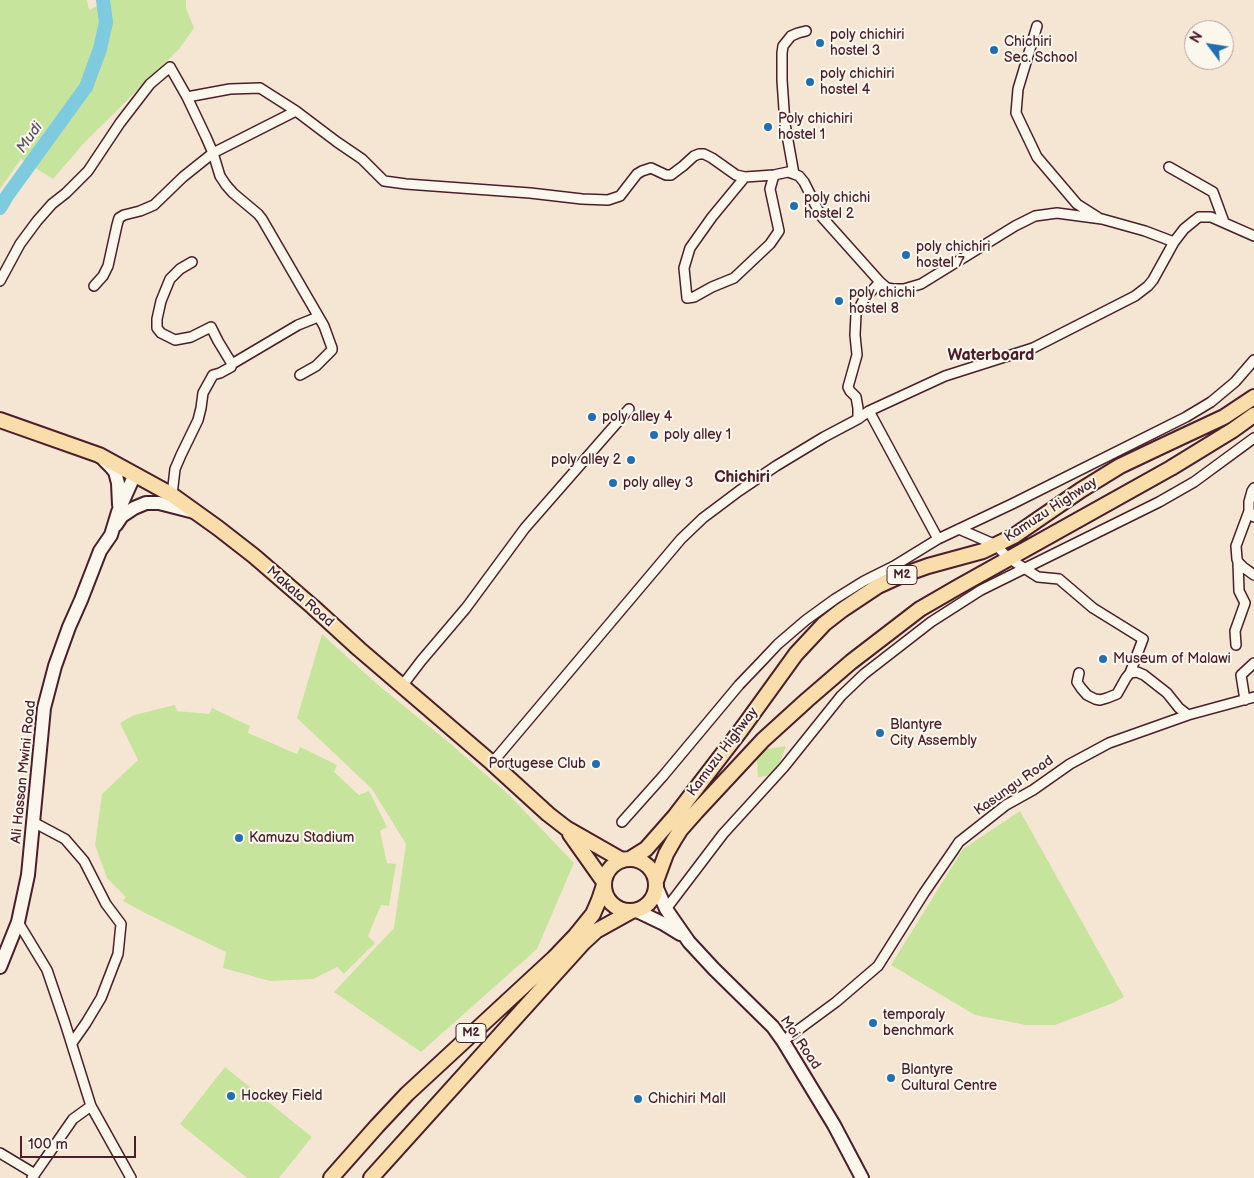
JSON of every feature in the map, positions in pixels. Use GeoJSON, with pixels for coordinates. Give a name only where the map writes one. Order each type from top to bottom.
{"type":"FeatureCollection","features":[{"type":"Feature","properties":{"kind":"main road","name":"Kamuzu Highway"},"geometry":{"type":"LineString","coordinates":[[626,860],[646,849],[661,833],[741,730],[796,654],[824,624],[861,597],[893,579],[928,566],[983,551],[1014,536],[1120,466],[1224,417],[1254,397]]}},
{"type":"Feature","properties":{"kind":"main road","name":"Kamuzu Highway"},"geometry":{"type":"LineString","coordinates":[[656,884],[666,854],[681,829],[763,740],[851,662],[920,610],[1171,468],[1234,430],[1254,415]]}},
{"type":"Feature","properties":{"kind":"main road","name":"Makata Road"},"geometry":{"type":"LineString","coordinates":[[0,420],[99,455],[172,495],[254,556],[492,763],[535,803],[566,828],[626,860]]}},
{"type":"Feature","properties":{"kind":"main road"},"geometry":{"type":"LineString","coordinates":[[99,455],[115,472],[119,489],[118,512]]}},
{"type":"Feature","properties":{"kind":"main road","name":"Ali Hassan Mwini Road"},"geometry":{"type":"LineString","coordinates":[[0,967],[18,922],[28,875],[44,708],[55,666],[100,551],[111,536],[118,512],[135,474]]}},
{"type":"Feature","properties":{"kind":"main road"},"geometry":{"type":"LineString","coordinates":[[111,536],[122,516],[146,503],[159,503],[196,513]]}},
{"type":"Feature","properties":{"kind":"main road","name":"Makata Road"},"geometry":{"type":"LineString","coordinates":[[566,828],[604,884]]}},
{"type":"Feature","properties":{"kind":"main road"},"geometry":{"type":"LineString","coordinates":[[626,860],[639,861],[647,865],[653,872],[666,909],[689,942]]}},
{"type":"Feature","properties":{"kind":"main road","name":"M2"},"geometry":{"type":"LineString","coordinates":[[333,1177],[376,1126],[407,1094],[554,958],[576,935],[593,914],[607,873],[613,865],[626,860]]}},
{"type":"Feature","properties":{"kind":"main road"},"geometry":{"type":"LineString","coordinates":[[604,884],[605,894],[615,907],[623,911],[634,911],[662,923],[689,942]]}},
{"type":"Feature","properties":{"kind":"main road","name":"M2"},"geometry":{"type":"LineString","coordinates":[[371,1178],[583,943],[596,931],[644,907],[650,902],[656,884]]}},
{"type":"Feature","properties":{"kind":"main road","name":"Moi Road"},"geometry":{"type":"LineString","coordinates":[[689,942],[774,1027],[834,1125],[862,1178]]}},
{"type":"Feature","properties":{"kind":"street"},"geometry":{"type":"LineString","coordinates":[[1037,26],[1018,89],[1016,114],[1038,157],[1077,204],[1102,219]]}},
{"type":"Feature","properties":{"kind":"street"},"geometry":{"type":"LineString","coordinates":[[794,174],[785,124],[782,53],[783,46],[791,36],[798,32],[806,31]]}},
{"type":"Feature","properties":{"kind":"street"},"geometry":{"type":"LineString","coordinates":[[0,281],[20,244],[37,221],[52,204],[88,171],[120,123],[150,84],[170,67],[187,97],[213,153],[220,176],[226,185],[262,219],[324,326],[332,350],[316,366],[300,375]]}},
{"type":"Feature","properties":{"kind":"street"},"geometry":{"type":"LineString","coordinates":[[187,97],[230,89],[260,88],[296,111],[362,159],[384,181],[608,200],[620,196],[642,171],[651,168],[666,175],[671,175],[699,154],[712,158],[736,175],[745,177],[788,172],[799,176],[821,216],[880,282],[887,288],[898,290],[921,284],[1015,226],[1035,216],[1057,213],[1102,219],[1145,231],[1174,242]]}},
{"type":"Feature","properties":{"kind":"street"},"geometry":{"type":"LineString","coordinates":[[94,286],[103,276],[108,266],[119,218],[154,205],[183,177],[213,153],[296,111]]}},
{"type":"Feature","properties":{"kind":"street"},"geometry":{"type":"LineString","coordinates":[[1169,167],[1213,192],[1224,222]]}},
{"type":"Feature","properties":{"kind":"street"},"geometry":{"type":"LineString","coordinates":[[745,177],[712,217],[690,248],[684,268],[687,298],[694,297],[734,278],[770,244],[779,231],[770,189],[774,175]]}},
{"type":"Feature","properties":{"kind":"street"},"geometry":{"type":"LineString","coordinates":[[492,763],[681,539],[703,518],[776,466],[858,419],[869,410],[945,376],[1033,348],[1134,296],[1153,280],[1174,242],[1194,220],[1211,217],[1254,236]]}},
{"type":"Feature","properties":{"kind":"street"},"geometry":{"type":"LineString","coordinates":[[192,262],[180,269],[170,279],[161,301],[157,328],[175,340],[191,337],[211,327],[232,364]]}},
{"type":"Feature","properties":{"kind":"street"},"geometry":{"type":"LineString","coordinates":[[858,419],[856,397],[848,387],[857,355],[855,335],[856,314],[864,299],[880,282]]}},
{"type":"Feature","properties":{"kind":"street"},"geometry":{"type":"LineString","coordinates":[[172,495],[176,469],[198,420],[203,393],[213,375],[231,367],[232,364],[298,325],[318,317]]}},
{"type":"Feature","properties":{"kind":"street"},"geometry":{"type":"LineString","coordinates":[[622,822],[739,685],[778,644],[806,620],[835,599],[894,566],[938,538],[1012,504],[1186,417],[1211,402],[1234,382],[1254,360]]}},
{"type":"Feature","properties":{"kind":"street"},"geometry":{"type":"LineString","coordinates":[[402,686],[466,608],[525,528],[625,412],[630,409]]}},
{"type":"Feature","properties":{"kind":"street"},"geometry":{"type":"LineString","coordinates":[[869,410],[938,538]]}},
{"type":"Feature","properties":{"kind":"street"},"geometry":{"type":"LineString","coordinates":[[666,909],[723,834],[784,767],[841,696],[864,674],[931,622],[981,590],[1159,502],[1194,482],[1254,438]]}},
{"type":"Feature","properties":{"kind":"street"},"geometry":{"type":"LineString","coordinates":[[1236,645],[1234,632],[1245,603],[1238,591],[1236,546],[1252,514],[1249,502],[1254,488]]}},
{"type":"Feature","properties":{"kind":"street"},"geometry":{"type":"LineString","coordinates":[[959,529],[996,545],[1009,558],[1038,577],[1059,579],[1093,608],[1143,639],[1130,673],[1117,694],[1100,700],[1095,699],[1080,688],[1077,682],[1079,673]]}},
{"type":"Feature","properties":{"kind":"street"},"geometry":{"type":"LineString","coordinates":[[1238,562],[1254,575]]}},
{"type":"Feature","properties":{"kind":"street"},"geometry":{"type":"LineString","coordinates":[[1250,698],[1241,675],[1254,663]]}},
{"type":"Feature","properties":{"kind":"street"},"geometry":{"type":"LineString","coordinates":[[1130,673],[1137,672],[1157,684],[1188,715]]}},
{"type":"Feature","properties":{"kind":"street","name":"Kasungu Road"},"geometry":{"type":"LineString","coordinates":[[783,1041],[836,1002],[878,966],[959,842],[1006,805],[1033,790],[1070,764],[1109,743],[1188,715],[1250,698]]}},
{"type":"Feature","properties":{"kind":"street"},"geometry":{"type":"LineString","coordinates":[[33,822],[65,839],[84,861],[103,897],[121,924],[118,954],[101,998],[72,1043]]}},
{"type":"Feature","properties":{"kind":"street"},"geometry":{"type":"LineString","coordinates":[[18,922],[47,970],[91,1106],[130,1178]]}},
{"type":"Feature","properties":{"kind":"street"},"geometry":{"type":"LineString","coordinates":[[0,1153],[33,1176],[73,1119],[91,1106]]}},
{"type":"Feature","properties":{"kind":"green space"},"geometry":{"type":"Polygon","coordinates":[[[0,0],[87,0],[89,10],[111,0],[186,0],[186,8],[194,28],[179,49],[84,143],[53,179],[21,159],[0,189],[0,0]]]}},
{"type":"Feature","properties":{"kind":"green space"},"geometry":{"type":"Polygon","coordinates":[[[322,634],[378,685],[452,745],[509,795],[574,863],[537,949],[421,1052],[334,992],[394,928],[406,844],[372,789],[297,718],[322,634]]]}},
{"type":"Feature","properties":{"kind":"green space","name":"Kamuzu Stadium"},"geometry":{"type":"Polygon","coordinates":[[[175,705],[177,711],[209,714],[212,708],[250,726],[248,733],[297,754],[300,747],[337,765],[334,772],[359,795],[369,791],[387,827],[380,831],[387,863],[396,864],[389,906],[381,905],[368,936],[375,943],[344,974],[337,967],[313,979],[270,981],[223,968],[226,952],[123,901],[126,897],[107,878],[95,845],[102,794],[138,760],[120,723],[134,715],[175,705]]]}},
{"type":"Feature","properties":{"kind":"green space"},"geometry":{"type":"Polygon","coordinates":[[[786,746],[775,775],[758,777],[757,760],[762,750],[786,746]]]}},
{"type":"Feature","properties":{"kind":"green space"},"geometry":{"type":"Polygon","coordinates":[[[1020,811],[1124,997],[1055,1025],[1026,1025],[975,1015],[891,965],[963,849],[1020,811]]]}},
{"type":"Feature","properties":{"kind":"green space","name":"Hockey Field"},"geometry":{"type":"Polygon","coordinates":[[[225,1067],[312,1137],[279,1178],[247,1178],[180,1124],[225,1067]]]}},
{"type":"Feature","properties":{"kind":"waterway","name":"Mudi"},"geometry":{"type":"LineString","coordinates":[[0,208],[86,87],[100,49],[106,22],[103,0]]}},
{"type":"Feature","properties":{"kind":"place","name":"poly chichiri hostel 3"},"geometry":{"type":"Point","coordinates":[820,43]}},
{"type":"Feature","properties":{"kind":"place","name":"Chichiri Sec. School"},"geometry":{"type":"Point","coordinates":[994,50]}},
{"type":"Feature","properties":{"kind":"place","name":"poly chichiri hostel 4"},"geometry":{"type":"Point","coordinates":[810,82]}},
{"type":"Feature","properties":{"kind":"place","name":"Poly chichiri hostel 1"},"geometry":{"type":"Point","coordinates":[768,127]}},
{"type":"Feature","properties":{"kind":"place","name":"poly chichi hostel 2"},"geometry":{"type":"Point","coordinates":[794,206]}},
{"type":"Feature","properties":{"kind":"place","name":"poly chichiri hostel 7"},"geometry":{"type":"Point","coordinates":[906,255]}},
{"type":"Feature","properties":{"kind":"place","name":"poly chichi hostel 8"},"geometry":{"type":"Point","coordinates":[839,301]}},
{"type":"Feature","properties":{"kind":"place","name":"poly alley 4"},"geometry":{"type":"Point","coordinates":[592,417]}},
{"type":"Feature","properties":{"kind":"place","name":"poly alley 1"},"geometry":{"type":"Point","coordinates":[654,435]}},
{"type":"Feature","properties":{"kind":"place","name":"poly alley 2"},"geometry":{"type":"Point","coordinates":[631,460]}},
{"type":"Feature","properties":{"kind":"place","name":"poly alley 3"},"geometry":{"type":"Point","coordinates":[613,483]}},
{"type":"Feature","properties":{"kind":"place","name":"Museum of Malawi"},"geometry":{"type":"Point","coordinates":[1103,659]}},
{"type":"Feature","properties":{"kind":"place","name":"Blantyre City Assembly"},"geometry":{"type":"Point","coordinates":[880,733]}},
{"type":"Feature","properties":{"kind":"place","name":"Portugese Club"},"geometry":{"type":"Point","coordinates":[596,764]}},
{"type":"Feature","properties":{"kind":"place","name":"Kamuzu Stadium"},"geometry":{"type":"Point","coordinates":[239,838]}},
{"type":"Feature","properties":{"kind":"place","name":"temporaly benchmark"},"geometry":{"type":"Point","coordinates":[873,1023]}},
{"type":"Feature","properties":{"kind":"place","name":"Blantyre Cultural Centre"},"geometry":{"type":"Point","coordinates":[891,1078]}},
{"type":"Feature","properties":{"kind":"place","name":"Hockey Field"},"geometry":{"type":"Point","coordinates":[231,1096]}},
{"type":"Feature","properties":{"kind":"place","name":"Chichiri Mall"},"geometry":{"type":"Point","coordinates":[638,1099]}},
{"type":"Feature","properties":{"kind":"district","name":"Waterboard"},"geometry":{"type":"Point","coordinates":[991,356]}},
{"type":"Feature","properties":{"kind":"district","name":"Chichiri"},"geometry":{"type":"Point","coordinates":[742,478]}}]}
